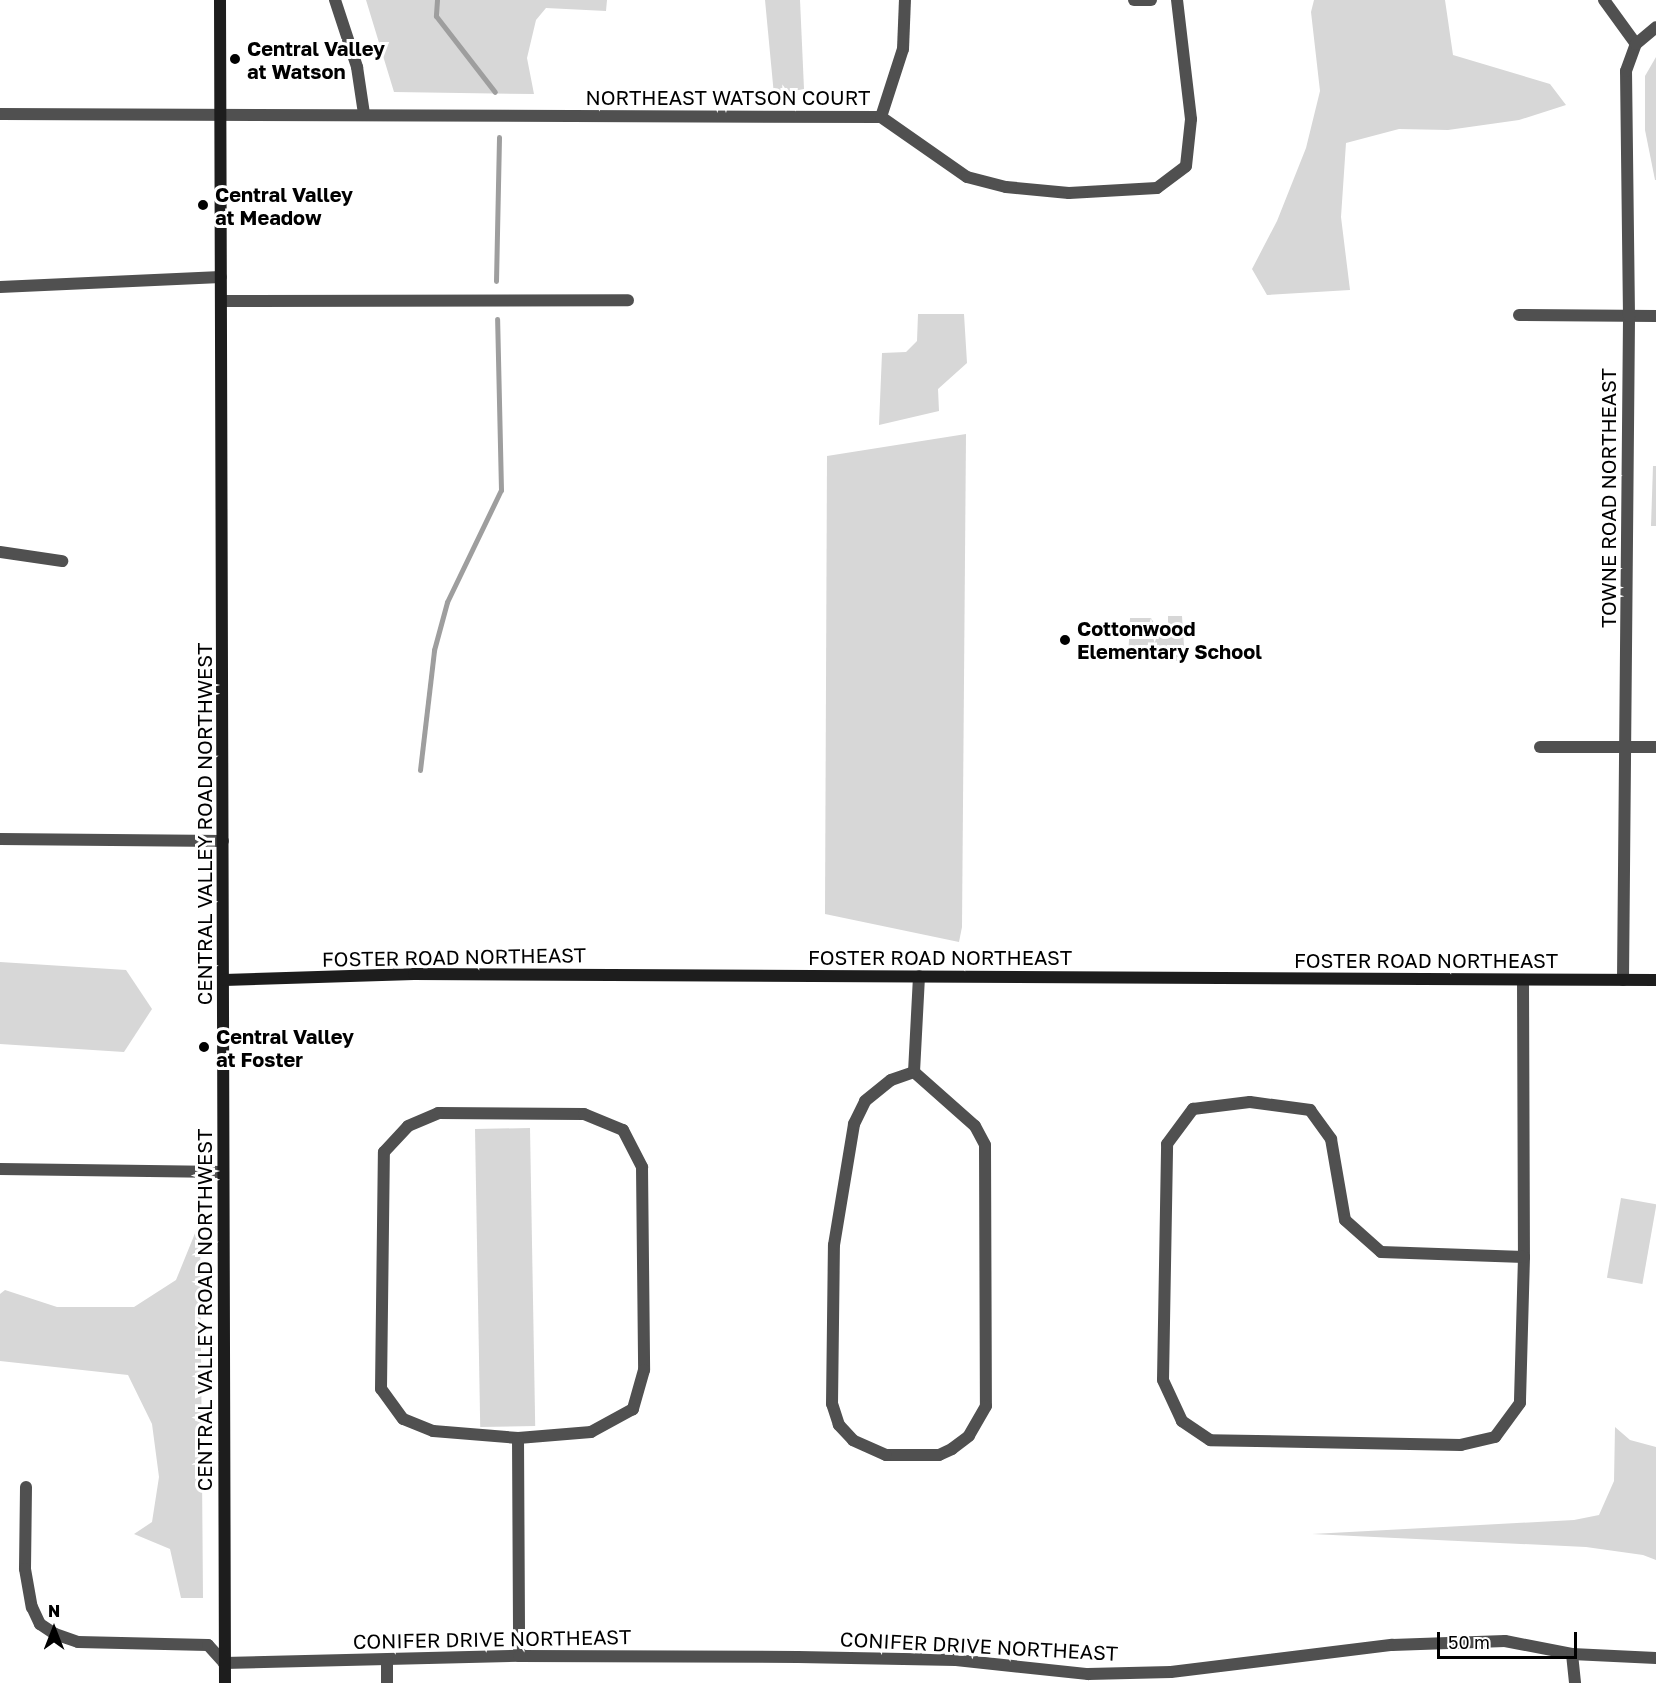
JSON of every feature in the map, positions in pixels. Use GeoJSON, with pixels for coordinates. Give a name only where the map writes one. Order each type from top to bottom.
{"type":"FeatureCollection","features":[{"type":"Feature","properties":{"kind":"main road","name":"CENTRAL VALLEY ROAD NORTHWEST"},"geometry":{"type":"LineString","coordinates":[[220,0],[225,1683]]}},
{"type":"Feature","properties":{"kind":"main road","name":"FOSTER ROAD NORTHEAST"},"geometry":{"type":"LineString","coordinates":[[224,980],[414,974],[1656,980]]}},
{"type":"Feature","properties":{"kind":"street"},"geometry":{"type":"LineString","coordinates":[[334,0],[357,67],[364,114]]}},
{"type":"Feature","properties":{"kind":"street"},"geometry":{"type":"LineString","coordinates":[[881,117],[903,49],[904,0]]}},
{"type":"Feature","properties":{"kind":"street"},"geometry":{"type":"LineString","coordinates":[[1134,0],[1151,0]]}},
{"type":"Feature","properties":{"kind":"street","name":"NORTHEAST WATSON COURT"},"geometry":{"type":"LineString","coordinates":[[0,114],[881,117],[967,177],[1006,187],[1069,193],[1157,188],[1186,166],[1191,119],[1177,0]]}},
{"type":"Feature","properties":{"kind":"street"},"geometry":{"type":"LineString","coordinates":[[1604,0],[1636,44],[1656,27]]}},
{"type":"Feature","properties":{"kind":"street","name":"TOWNE ROAD NORTHEAST"},"geometry":{"type":"LineString","coordinates":[[1623,980],[1629,316],[1626,71],[1636,44]]}},
{"type":"Feature","properties":{"kind":"street"},"geometry":{"type":"LineString","coordinates":[[0,287],[221,277]]}},
{"type":"Feature","properties":{"kind":"street"},"geometry":{"type":"LineString","coordinates":[[221,301],[628,300]]}},
{"type":"Feature","properties":{"kind":"street"},"geometry":{"type":"LineString","coordinates":[[1519,315],[1656,316]]}},
{"type":"Feature","properties":{"kind":"street"},"geometry":{"type":"LineString","coordinates":[[0,552],[62,561]]}},
{"type":"Feature","properties":{"kind":"street"},"geometry":{"type":"LineString","coordinates":[[1540,747],[1656,747]]}},
{"type":"Feature","properties":{"kind":"street"},"geometry":{"type":"LineString","coordinates":[[0,839],[224,841]]}},
{"type":"Feature","properties":{"kind":"street"},"geometry":{"type":"LineString","coordinates":[[914,1072],[919,976]]}},
{"type":"Feature","properties":{"kind":"street"},"geometry":{"type":"LineString","coordinates":[[1523,981],[1524,1257],[1520,1403],[1495,1437],[1461,1445],[1210,1440],[1182,1421],[1163,1380],[1167,1144],[1193,1109],[1250,1102],[1310,1110],[1331,1139],[1345,1220],[1381,1252],[1524,1257]]}},
{"type":"Feature","properties":{"kind":"street"},"geometry":{"type":"LineString","coordinates":[[914,1072],[975,1125],[985,1145],[986,1406],[969,1436],[952,1449],[939,1455],[886,1455],[853,1440],[839,1425],[832,1404],[834,1245],[854,1124],[865,1101],[891,1080],[914,1072]]}},
{"type":"Feature","properties":{"kind":"street"},"geometry":{"type":"LineString","coordinates":[[438,1113],[584,1114],[623,1130],[642,1167],[644,1371],[633,1408],[591,1432],[518,1438],[433,1431],[403,1419],[381,1389],[384,1152],[408,1126],[438,1113]]}},
{"type":"Feature","properties":{"kind":"street"},"geometry":{"type":"LineString","coordinates":[[0,1169],[224,1172]]}},
{"type":"Feature","properties":{"kind":"street"},"geometry":{"type":"LineString","coordinates":[[518,1438],[519,1656]]}},
{"type":"Feature","properties":{"kind":"street"},"geometry":{"type":"LineString","coordinates":[[26,1487],[26,1569],[32,1607],[40,1624],[55,1634],[78,1642],[208,1645],[225,1663]]}},
{"type":"Feature","properties":{"kind":"street","name":"CONIFER DRIVE NORTHEAST"},"geometry":{"type":"LineString","coordinates":[[225,1663],[519,1656],[956,1660],[1088,1674],[1171,1672],[1392,1645],[1505,1641],[1572,1654],[1656,1658]]}},
{"type":"Feature","properties":{"kind":"street"},"geometry":{"type":"LineString","coordinates":[[1572,1654],[1575,1683]]}},
{"type":"Feature","properties":{"kind":"street"},"geometry":{"type":"LineString","coordinates":[[387,1660],[387,1683]]}},
{"type":"Feature","properties":{"kind":"shaded area"},"geometry":{"type":"Polygon","coordinates":[[[366,0],[607,0],[606,11],[546,8],[536,20],[527,58],[534,94],[394,92],[366,0]]]}},
{"type":"Feature","properties":{"kind":"shaded area"},"geometry":{"type":"Polygon","coordinates":[[[765,0],[800,0],[804,89],[774,95],[765,0]]]}},
{"type":"Feature","properties":{"kind":"shaded area"},"geometry":{"type":"Polygon","coordinates":[[[1314,0],[1445,0],[1453,55],[1550,84],[1566,105],[1519,120],[1448,130],[1399,129],[1346,143],[1341,217],[1350,290],[1267,295],[1252,269],[1277,221],[1306,148],[1320,91],[1311,12],[1314,0]]]}},
{"type":"Feature","properties":{"kind":"shaded area"},"geometry":{"type":"Polygon","coordinates":[[[1656,57],[1655,180],[1645,130],[1645,76],[1656,57]]]}},
{"type":"Feature","properties":{"kind":"shaded area"},"geometry":{"type":"Polygon","coordinates":[[[918,314],[964,314],[967,363],[938,389],[939,411],[879,425],[882,353],[906,352],[917,341],[918,314]]]}},
{"type":"Feature","properties":{"kind":"shaded area"},"geometry":{"type":"Polygon","coordinates":[[[966,434],[962,927],[959,942],[825,914],[827,456],[966,434]]]}},
{"type":"Feature","properties":{"kind":"shaded area"},"geometry":{"type":"Polygon","coordinates":[[[1653,466],[1656,466],[1656,526],[1651,526],[1653,466]]]}},
{"type":"Feature","properties":{"kind":"shaded area"},"geometry":{"type":"Polygon","coordinates":[[[1168,616],[1182,616],[1185,661],[1128,661],[1130,618],[1151,618],[1154,623],[1168,623],[1168,616]]]}},
{"type":"Feature","properties":{"kind":"shaded area"},"geometry":{"type":"Polygon","coordinates":[[[0,962],[126,970],[152,1009],[124,1052],[0,1044],[0,962]]]}},
{"type":"Feature","properties":{"kind":"shaded area"},"geometry":{"type":"Polygon","coordinates":[[[530,1128],[535,1426],[480,1427],[475,1129],[530,1128]]]}},
{"type":"Feature","properties":{"kind":"shaded area"},"geometry":{"type":"Polygon","coordinates":[[[1621,1198],[1656,1204],[1642,1284],[1607,1278],[1621,1198]]]}},
{"type":"Feature","properties":{"kind":"shaded area"},"geometry":{"type":"Polygon","coordinates":[[[200,1221],[203,1598],[181,1598],[170,1549],[134,1534],[152,1522],[159,1477],[152,1424],[128,1375],[0,1361],[0,1294],[5,1290],[57,1307],[134,1307],[176,1280],[200,1221]]]}},
{"type":"Feature","properties":{"kind":"shaded area"},"geometry":{"type":"Polygon","coordinates":[[[1615,1427],[1630,1440],[1656,1447],[1656,1560],[1643,1555],[1586,1547],[1312,1534],[1574,1520],[1599,1515],[1614,1481],[1615,1427]]]}},
{"type":"Feature","properties":{"kind":"waterway"},"geometry":{"type":"LineString","coordinates":[[437,0],[436,16],[495,92]]}},
{"type":"Feature","properties":{"kind":"waterway"},"geometry":{"type":"LineString","coordinates":[[496,281],[499,137]]}},
{"type":"Feature","properties":{"kind":"waterway"},"geometry":{"type":"LineString","coordinates":[[420,770],[434,650],[447,602],[501,490],[497,319]]}},
{"type":"Feature","properties":{"kind":"place","name":"Central Valley at Watson"},"geometry":{"type":"Point","coordinates":[235,59]}},
{"type":"Feature","properties":{"kind":"place","name":"Central Valley at Meadow"},"geometry":{"type":"Point","coordinates":[203,205]}},
{"type":"Feature","properties":{"kind":"place","name":"Cottonwood Elementary School"},"geometry":{"type":"Point","coordinates":[1065,640]}},
{"type":"Feature","properties":{"kind":"place","name":"Central Valley at Foster"},"geometry":{"type":"Point","coordinates":[204,1047]}}]}
